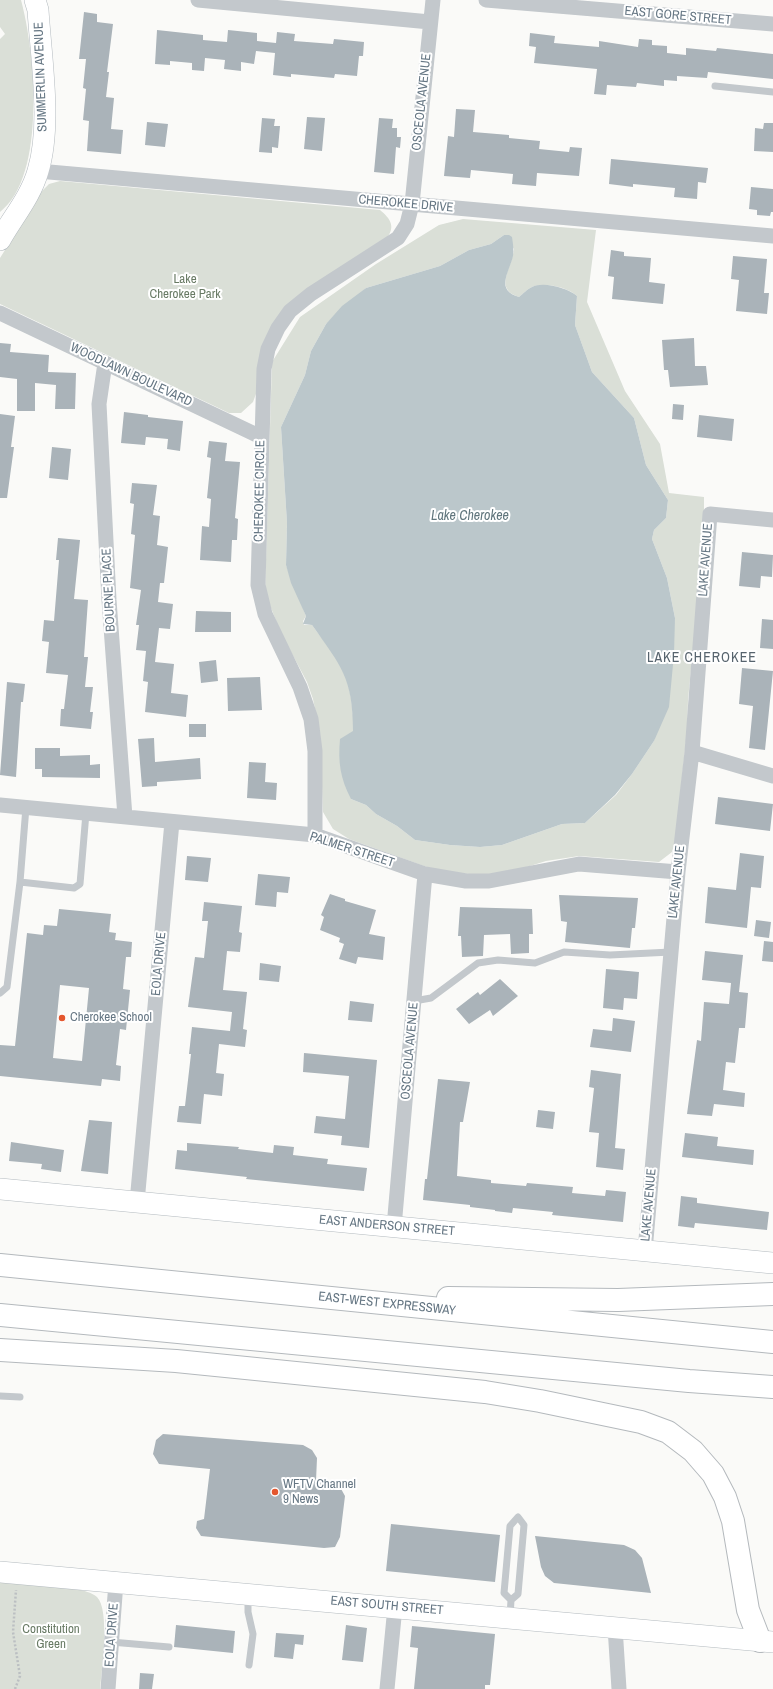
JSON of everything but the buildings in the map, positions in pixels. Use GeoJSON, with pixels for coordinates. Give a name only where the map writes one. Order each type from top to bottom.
{"type":"FeatureCollection","features":[{"type":"Feature","properties":{"kind":"highway","name":"EAST-WEST EXPRESSWAY"},"geometry":{"type":"LineString","coordinates":[[0,1265],[773,1342]]}},
{"type":"Feature","properties":{"kind":"highway"},"geometry":{"type":"LineString","coordinates":[[401,1305],[454,1297],[618,1300],[773,1294]]}},
{"type":"Feature","properties":{"kind":"highway"},"geometry":{"type":"LineString","coordinates":[[0,1316],[674,1380],[773,1387]]}},
{"type":"Feature","properties":{"kind":"highway"},"geometry":{"type":"LineString","coordinates":[[0,1350],[176,1361],[485,1392],[540,1401],[641,1422],[668,1432],[693,1451],[713,1474],[725,1497],[733,1521],[748,1610],[766,1642]]}},
{"type":"Feature","properties":{"kind":"main road","name":"SUMMERLIN AVENUE"},"geometry":{"type":"LineString","coordinates":[[3,232],[28,195],[38,171],[44,128],[44,94],[36,0]]}},
{"type":"Feature","properties":{"kind":"main road","name":"EAST ANDERSON STREET"},"geometry":{"type":"LineString","coordinates":[[0,1189],[773,1263]]}},
{"type":"Feature","properties":{"kind":"main road","name":"EAST SOUTH STREET"},"geometry":{"type":"LineString","coordinates":[[0,1572],[395,1607],[510,1609],[615,1627],[766,1642]]}},
{"type":"Feature","properties":{"kind":"street"},"geometry":{"type":"LineString","coordinates":[[198,0],[430,22]]}},
{"type":"Feature","properties":{"kind":"street","name":"OSCEOLA AVENUE"},"geometry":{"type":"LineString","coordinates":[[412,204],[432,0]]}},
{"type":"Feature","properties":{"kind":"street","name":"EAST GORE STREET"},"geometry":{"type":"LineString","coordinates":[[486,0],[773,24]]}},
{"type":"Feature","properties":{"kind":"street","name":"CHEROKEE DRIVE"},"geometry":{"type":"LineString","coordinates":[[38,171],[773,236]]}},
{"type":"Feature","properties":{"kind":"street","name":"CHEROKEE CIRCLE"},"geometry":{"type":"LineString","coordinates":[[315,835],[315,751],[311,719],[300,687],[265,614],[258,585],[264,369],[268,349],[278,328],[290,311],[311,294],[398,238],[407,224],[412,204]]}},
{"type":"Feature","properties":{"kind":"street","name":"WOODLAWN BOULEVARD"},"geometry":{"type":"LineString","coordinates":[[0,313],[261,437]]}},
{"type":"Feature","properties":{"kind":"street","name":"BOURNE PLACE"},"geometry":{"type":"LineString","coordinates":[[105,363],[99,404],[109,600],[125,816]]}},
{"type":"Feature","properties":{"kind":"street","name":"LAKE AVENUE"},"geometry":{"type":"LineString","coordinates":[[645,1251],[678,872],[692,752],[710,514],[773,520]]}},
{"type":"Feature","properties":{"kind":"street"},"geometry":{"type":"LineString","coordinates":[[692,752],[773,776]]}},
{"type":"Feature","properties":{"kind":"street","name":"PALMER STREET"},"geometry":{"type":"LineString","coordinates":[[0,805],[315,835],[425,874],[466,881],[489,881],[579,864],[678,872]]}},
{"type":"Feature","properties":{"kind":"street","name":"EOLA DRIVE"},"geometry":{"type":"LineString","coordinates":[[137,1202],[172,822]]}},
{"type":"Feature","properties":{"kind":"street","name":"OSCEOLA AVENUE"},"geometry":{"type":"LineString","coordinates":[[394,1227],[425,874]]}},
{"type":"Feature","properties":{"kind":"street","name":"EOLA DRIVE"},"geometry":{"type":"LineString","coordinates":[[108,1689],[116,1582]]}},
{"type":"Feature","properties":{"kind":"street"},"geometry":{"type":"LineString","coordinates":[[387,1689],[395,1607]]}},
{"type":"Feature","properties":{"kind":"street"},"geometry":{"type":"LineString","coordinates":[[615,1627],[619,1689]]}},
{"type":"Feature","properties":{"kind":"lane"},"geometry":{"type":"LineString","coordinates":[[715,86],[773,92]]}},
{"type":"Feature","properties":{"kind":"lane"},"geometry":{"type":"LineString","coordinates":[[0,993],[7,987],[20,882],[26,807]]}},
{"type":"Feature","properties":{"kind":"lane"},"geometry":{"type":"LineString","coordinates":[[20,882],[74,888],[80,884],[86,813]]}},
{"type":"Feature","properties":{"kind":"lane"},"geometry":{"type":"LineString","coordinates":[[414,1001],[431,998],[478,963],[498,960],[534,963],[564,952],[610,955],[671,952]]}},
{"type":"Feature","properties":{"kind":"lane"},"geometry":{"type":"LineString","coordinates":[[0,1396],[20,1397]]}},
{"type":"Feature","properties":{"kind":"lane"},"geometry":{"type":"LineString","coordinates":[[518,1516],[524,1525],[518,1594],[510,1609],[504,1593],[510,1526],[518,1516]]}},
{"type":"Feature","properties":{"kind":"lane"},"geometry":{"type":"LineString","coordinates":[[248,1594],[248,1612],[253,1634],[249,1665]]}},
{"type":"Feature","properties":{"kind":"lane"},"geometry":{"type":"LineString","coordinates":[[111,1642],[169,1647]]}},
{"type":"Feature","properties":{"kind":"path"},"geometry":{"type":"LineString","coordinates":[[15,1689],[20,1676],[13,1632],[16,1590]]}},
{"type":"Feature","properties":{"kind":"green space"},"geometry":{"type":"Polygon","coordinates":[[[0,0],[21,0],[30,50],[33,80],[33,112],[31,143],[25,171],[15,195],[0,212],[0,39],[5,34],[0,27],[0,0]]]}},
{"type":"Feature","properties":{"kind":"green space","name":"Lake Cherokee Park"},"geometry":{"type":"Polygon","coordinates":[[[60,181],[380,210],[391,223],[391,231],[386,239],[289,304],[253,402],[241,413],[229,413],[0,304],[0,258],[42,191],[49,184],[60,181]]]}},
{"type":"Feature","properties":{"kind":"green space"},"geometry":{"type":"Polygon","coordinates":[[[463,219],[596,230],[587,302],[625,391],[660,444],[669,493],[704,497],[704,532],[688,700],[687,731],[675,843],[672,852],[659,862],[579,856],[546,861],[517,870],[490,875],[449,873],[424,866],[349,839],[333,829],[323,812],[320,733],[313,699],[307,682],[281,633],[265,593],[272,362],[300,317],[376,264],[439,225],[463,219]],[[504,235],[491,244],[469,250],[440,266],[366,288],[326,324],[311,351],[305,375],[281,427],[287,523],[286,565],[306,616],[303,621],[304,625],[312,625],[328,646],[339,662],[348,683],[354,732],[351,799],[366,805],[376,814],[397,826],[415,840],[450,845],[480,847],[502,845],[562,824],[585,823],[616,795],[654,741],[675,618],[667,578],[652,539],[654,530],[666,518],[668,500],[646,465],[634,418],[592,372],[575,325],[577,296],[568,290],[549,285],[532,287],[519,297],[507,289],[505,283],[506,277],[514,249],[504,235]]]}},
{"type":"Feature","properties":{"kind":"green space","name":"Constitution Green"},"geometry":{"type":"Polygon","coordinates":[[[0,1582],[77,1589],[97,1597],[101,1604],[104,1627],[100,1689],[0,1689],[0,1582]]]}},
{"type":"Feature","properties":{"kind":"water","name":"Lake Cherokee"},"geometry":{"type":"Polygon","coordinates":[[[504,235],[509,235],[512,237],[513,242],[513,256],[506,280],[507,290],[519,297],[530,288],[537,285],[549,285],[568,290],[577,296],[575,325],[592,372],[634,418],[646,465],[668,500],[666,518],[654,530],[652,539],[667,578],[675,618],[674,654],[669,707],[654,741],[632,774],[615,795],[585,823],[562,824],[502,845],[480,847],[450,845],[415,840],[397,826],[376,814],[366,805],[351,799],[347,791],[342,777],[339,747],[340,739],[353,731],[351,698],[348,685],[331,651],[312,625],[303,624],[306,616],[291,583],[286,565],[287,523],[281,427],[305,375],[311,351],[326,324],[342,306],[366,288],[440,266],[469,250],[491,244],[504,235]]]}},
{"type":"Feature","properties":{"kind":"place","name":"Cherokee School"},"geometry":{"type":"Point","coordinates":[62,1018]}},
{"type":"Feature","properties":{"kind":"place","name":"WFTV Channel 9 News"},"geometry":{"type":"Point","coordinates":[275,1492]}},
{"type":"Feature","properties":{"kind":"district","name":"LAKE CHEROKEE"},"geometry":{"type":"Point","coordinates":[702,658]}}]}
